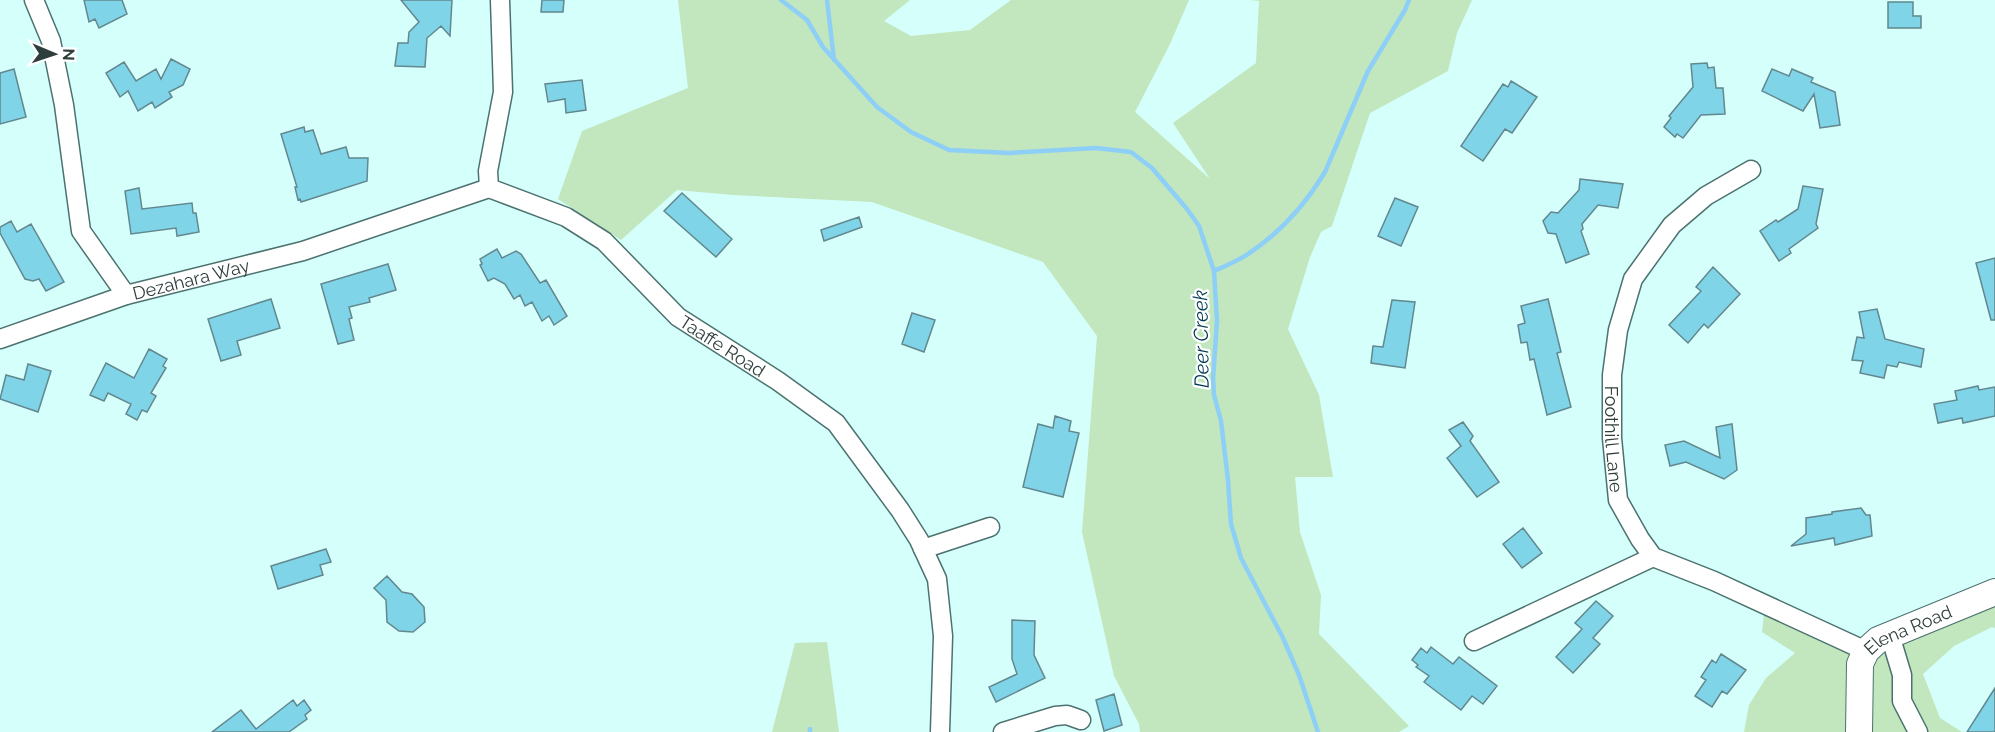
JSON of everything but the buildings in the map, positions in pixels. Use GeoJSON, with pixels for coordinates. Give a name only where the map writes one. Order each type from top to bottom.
{"type":"FeatureCollection","features":[{"type":"Feature","properties":{"kind":"street","name":"Dezahara Way"},"geometry":{"type":"LineString","coordinates":[[34,0],[51,40],[64,105],[81,231],[126,295],[303,250],[489,188]]}},
{"type":"Feature","properties":{"kind":"street"},"geometry":{"type":"LineString","coordinates":[[489,188],[488,171],[503,92],[500,0]]}},
{"type":"Feature","properties":{"kind":"street","name":"Foothill Lane"},"geometry":{"type":"LineString","coordinates":[[1653,557],[1618,500],[1612,438],[1612,375],[1617,330],[1633,279],[1672,225],[1706,196],[1751,170]]}},
{"type":"Feature","properties":{"kind":"street","name":"Taaffe Road"},"geometry":{"type":"LineString","coordinates":[[489,188],[566,217],[604,241],[678,317],[778,381],[836,423],[890,494],[923,549],[937,579],[943,636],[940,732]]}},
{"type":"Feature","properties":{"kind":"street"},"geometry":{"type":"LineString","coordinates":[[0,339],[126,295]]}},
{"type":"Feature","properties":{"kind":"street"},"geometry":{"type":"LineString","coordinates":[[923,549],[990,527]]}},
{"type":"Feature","properties":{"kind":"street"},"geometry":{"type":"LineString","coordinates":[[1474,641],[1653,557],[1714,581],[1866,651]]}},
{"type":"Feature","properties":{"kind":"street","name":"Elena Road"},"geometry":{"type":"LineString","coordinates":[[1859,732],[1860,664],[1866,651],[1878,640],[1995,592]]}},
{"type":"Feature","properties":{"kind":"street"},"geometry":{"type":"LineString","coordinates":[[1890,635],[1902,675],[1902,701],[1918,732]]}},
{"type":"Feature","properties":{"kind":"street"},"geometry":{"type":"LineString","coordinates":[[1003,732],[1056,716],[1067,715],[1081,720]]}},
{"type":"Feature","properties":{"kind":"green space"},"geometry":{"type":"Polygon","coordinates":[[[678,0],[910,0],[884,21],[911,36],[970,30],[1011,0],[1189,0],[1170,44],[1135,112],[1210,179],[1173,123],[1256,63],[1259,1],[1250,0],[1472,0],[1457,33],[1448,71],[1370,113],[1332,226],[1321,232],[1310,257],[1288,329],[1319,395],[1333,477],[1295,477],[1300,532],[1321,595],[1319,634],[1409,726],[1399,732],[1140,732],[1139,724],[1114,676],[1082,532],[1097,336],[1043,262],[872,202],[677,190],[621,240],[558,199],[582,131],[688,88],[678,0]]]}},
{"type":"Feature","properties":{"kind":"green space"},"geometry":{"type":"Polygon","coordinates":[[[1995,605],[1995,628],[1992,627],[1954,646],[1923,674],[1940,718],[1962,732],[1865,732],[1873,661],[1903,641],[1995,605]]]}},
{"type":"Feature","properties":{"kind":"green space"},"geometry":{"type":"Polygon","coordinates":[[[1764,613],[1849,651],[1855,679],[1848,732],[1744,732],[1749,705],[1766,678],[1795,653],[1762,632],[1764,613]]]}},
{"type":"Feature","properties":{"kind":"green space"},"geometry":{"type":"Polygon","coordinates":[[[827,642],[839,732],[772,732],[795,643],[827,642]]]}},
{"type":"Feature","properties":{"kind":"waterway","name":"Deer Creek"},"geometry":{"type":"LineString","coordinates":[[781,0],[807,20],[823,47],[877,107],[911,132],[949,150],[1009,153],[1096,148],[1131,152],[1152,168],[1187,209],[1199,226],[1214,271],[1217,321],[1214,395],[1221,421],[1231,524],[1241,558],[1283,638],[1299,675],[1318,732]]}},
{"type":"Feature","properties":{"kind":"waterway"},"geometry":{"type":"LineString","coordinates":[[827,0],[834,60]]}},
{"type":"Feature","properties":{"kind":"waterway"},"geometry":{"type":"LineString","coordinates":[[1214,271],[1240,259],[1260,246],[1291,218],[1309,196],[1325,172],[1368,71],[1409,0]]}}]}
